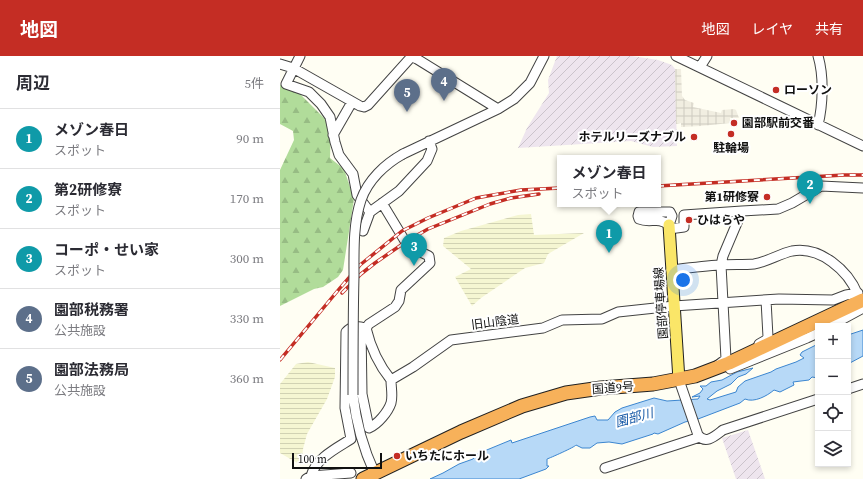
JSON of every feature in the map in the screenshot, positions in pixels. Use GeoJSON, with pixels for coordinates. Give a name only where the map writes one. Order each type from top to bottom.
{"type":"FeatureCollection","features":[{"type":"Feature","properties":{"kind":"highway","name":"国道9号"},"geometry":{"type":"LineString","coordinates":[[369,476],[497,416],[541,400],[566,393],[582,391],[681,383],[713,369],[860,296]]}},
{"type":"Feature","properties":{"kind":"main road","name":"園部停車場線"},"geometry":{"type":"LineString","coordinates":[[669,227],[671,270],[681,383]]}},
{"type":"Feature","properties":{"kind":"street"},"geometry":{"type":"LineString","coordinates":[[300,56],[286,84],[309,92],[321,104],[330,117],[333,135],[339,155],[353,174],[357,195],[370,212]]}},
{"type":"Feature","properties":{"kind":"street"},"geometry":{"type":"LineString","coordinates":[[369,476],[365,451],[355,413],[353,394],[354,246],[357,216],[361,200],[376,175],[393,159],[498,109],[514,99],[522,92],[536,74],[544,56]]}},
{"type":"Feature","properties":{"kind":"street"},"geometry":{"type":"LineString","coordinates":[[676,56],[863,146]]}},
{"type":"Feature","properties":{"kind":"street"},"geometry":{"type":"LineString","coordinates":[[700,67],[707,56]]}},
{"type":"Feature","properties":{"kind":"street"},"geometry":{"type":"LineString","coordinates":[[818,56],[821,77],[821,105],[818,125]]}},
{"type":"Feature","properties":{"kind":"street"},"geometry":{"type":"LineString","coordinates":[[280,64],[293,68],[352,102],[364,107],[368,105],[389,80],[412,57],[498,109]]}},
{"type":"Feature","properties":{"kind":"street"},"geometry":{"type":"LineString","coordinates":[[333,135],[352,102]]}},
{"type":"Feature","properties":{"kind":"street"},"geometry":{"type":"LineString","coordinates":[[363,231],[370,212],[399,191],[428,160],[432,149],[429,141]]}},
{"type":"Feature","properties":{"kind":"street"},"geometry":{"type":"LineString","coordinates":[[669,227],[684,227],[684,215],[778,209],[792,203],[821,186],[863,188]]}},
{"type":"Feature","properties":{"kind":"street"},"geometry":{"type":"LineString","coordinates":[[309,477],[316,464],[351,439],[345,408],[346,332],[355,326],[364,327],[395,307],[399,301],[401,290],[430,263],[429,256],[408,246],[382,203]]}},
{"type":"Feature","properties":{"kind":"street"},"geometry":{"type":"LineString","coordinates":[[726,359],[721,264],[742,211]]}},
{"type":"Feature","properties":{"kind":"street"},"geometry":{"type":"LineString","coordinates":[[671,270],[721,264],[754,264],[790,252],[803,250],[822,256],[840,268],[860,296]]}},
{"type":"Feature","properties":{"kind":"street","name":"旧山陰道"},"geometry":{"type":"LineString","coordinates":[[391,380],[413,367],[451,340],[543,328],[562,320],[602,319],[618,312],[674,306],[766,300],[833,300],[846,295],[860,296]]}},
{"type":"Feature","properties":{"kind":"street"},"geometry":{"type":"LineString","coordinates":[[713,369],[726,359],[766,340],[768,337],[766,300]]}},
{"type":"Feature","properties":{"kind":"street"},"geometry":{"type":"LineString","coordinates":[[836,323],[863,308]]}},
{"type":"Feature","properties":{"kind":"street"},"geometry":{"type":"LineString","coordinates":[[364,327],[378,363],[391,380],[392,394],[390,405],[382,418],[369,428],[362,394],[364,327]]}},
{"type":"Feature","properties":{"kind":"street"},"geometry":{"type":"LineString","coordinates":[[713,369],[719,371],[726,370],[815,334]]}},
{"type":"Feature","properties":{"kind":"street"},"geometry":{"type":"LineString","coordinates":[[681,383],[699,434],[703,440],[710,439],[723,430],[815,400]]}},
{"type":"Feature","properties":{"kind":"street"},"geometry":{"type":"LineString","coordinates":[[851,388],[863,384]]}},
{"type":"Feature","properties":{"kind":"street"},"geometry":{"type":"LineString","coordinates":[[605,468],[699,434]]}},
{"type":"Feature","properties":{"kind":"street"},"geometry":{"type":"LineString","coordinates":[[309,477],[351,473]]}},
{"type":"Feature","properties":{"kind":"shaded area"},"geometry":{"type":"Polygon","coordinates":[[[557,56],[632,56],[658,60],[672,65],[675,69],[677,146],[653,147],[631,141],[518,148],[527,128],[549,93],[548,80],[557,56]]]}},
{"type":"Feature","properties":{"kind":"shaded area"},"geometry":{"type":"Polygon","coordinates":[[[675,69],[681,69],[682,96],[685,100],[694,103],[693,107],[721,113],[722,110],[734,109],[736,110],[739,118],[730,118],[730,123],[701,126],[681,127],[681,123],[676,124],[675,69]]]}},
{"type":"Feature","properties":{"kind":"shaded area"},"geometry":{"type":"Polygon","coordinates":[[[748,430],[765,479],[736,479],[722,438],[748,430]]]}},
{"type":"Feature","properties":{"kind":"green space"},"geometry":{"type":"Polygon","coordinates":[[[280,85],[297,91],[331,125],[330,158],[344,169],[354,199],[343,270],[338,277],[323,287],[314,289],[280,306],[280,170],[294,140],[293,131],[280,124],[280,85]]]}},
{"type":"Feature","properties":{"kind":"green space"},"geometry":{"type":"Polygon","coordinates":[[[531,214],[534,235],[584,233],[548,254],[544,263],[525,268],[481,298],[472,306],[455,277],[471,269],[443,246],[444,238],[461,231],[518,215],[531,214]]]}},
{"type":"Feature","properties":{"kind":"green space"},"geometry":{"type":"Polygon","coordinates":[[[308,362],[335,368],[335,377],[327,399],[307,434],[301,465],[280,453],[280,384],[296,364],[308,362]]]}},
{"type":"Feature","properties":{"kind":"water"},"geometry":{"type":"Polygon","coordinates":[[[863,330],[863,356],[851,362],[851,359],[851,334],[863,330]]]}},
{"type":"Feature","properties":{"kind":"water","name":"園部川"},"geometry":{"type":"Polygon","coordinates":[[[815,346],[815,378],[812,377],[809,380],[793,382],[794,385],[780,392],[774,390],[764,397],[752,400],[745,399],[740,403],[698,419],[685,422],[658,434],[654,433],[622,444],[609,442],[597,443],[590,448],[582,448],[576,445],[547,459],[547,466],[549,466],[546,469],[519,479],[430,479],[459,464],[473,459],[477,454],[511,440],[512,443],[590,417],[595,416],[597,420],[608,420],[615,412],[622,408],[654,398],[667,401],[698,399],[700,396],[692,397],[700,393],[703,389],[700,386],[706,386],[711,382],[722,380],[737,372],[753,368],[707,399],[710,400],[736,392],[738,387],[745,381],[804,358],[800,355],[802,352],[815,346]]]}},
{"type":"Feature","properties":{"kind":"railway"},"geometry":{"type":"LineString","coordinates":[[661,186],[863,175]]}},
{"type":"Feature","properties":{"kind":"railway"},"geometry":{"type":"LineString","coordinates":[[280,360],[360,265],[402,231],[428,218],[476,198],[521,190],[557,188]]}},
{"type":"Feature","properties":{"kind":"railway"},"geometry":{"type":"LineString","coordinates":[[342,293],[361,274],[375,263],[407,241],[428,229],[490,204],[511,198],[539,194]]}},
{"type":"Feature","properties":{"kind":"place","name":"ローソン"},"geometry":{"type":"Point","coordinates":[776,90]}},
{"type":"Feature","properties":{"kind":"place","name":"園部税務署"},"geometry":{"type":"Point","coordinates":[444,101]}},
{"type":"Feature","properties":{"kind":"place","name":"園部法務局"},"geometry":{"type":"Point","coordinates":[407,112]}},
{"type":"Feature","properties":{"kind":"place","name":"園部駅前交番"},"geometry":{"type":"Point","coordinates":[734,123]}},
{"type":"Feature","properties":{"kind":"place","name":"駐輪場"},"geometry":{"type":"Point","coordinates":[731,134]}},
{"type":"Feature","properties":{"kind":"place","name":"ホテルリーズナブル"},"geometry":{"type":"Point","coordinates":[694,137]}},
{"type":"Feature","properties":{"kind":"place","name":"第1研修寮"},"geometry":{"type":"Point","coordinates":[767,197]}},
{"type":"Feature","properties":{"kind":"place","name":"第2研修寮"},"geometry":{"type":"Point","coordinates":[810,204]}},
{"type":"Feature","properties":{"kind":"place","name":"ひはらや"},"geometry":{"type":"Point","coordinates":[689,220]}},
{"type":"Feature","properties":{"kind":"place","name":"メゾン春日"},"geometry":{"type":"Point","coordinates":[609,253]}},
{"type":"Feature","properties":{"kind":"place","name":"コーポ・せい家"},"geometry":{"type":"Point","coordinates":[414,266]}},
{"type":"Feature","properties":{"kind":"place","name":"いちたにホール"},"geometry":{"type":"Point","coordinates":[397,456]}}]}
